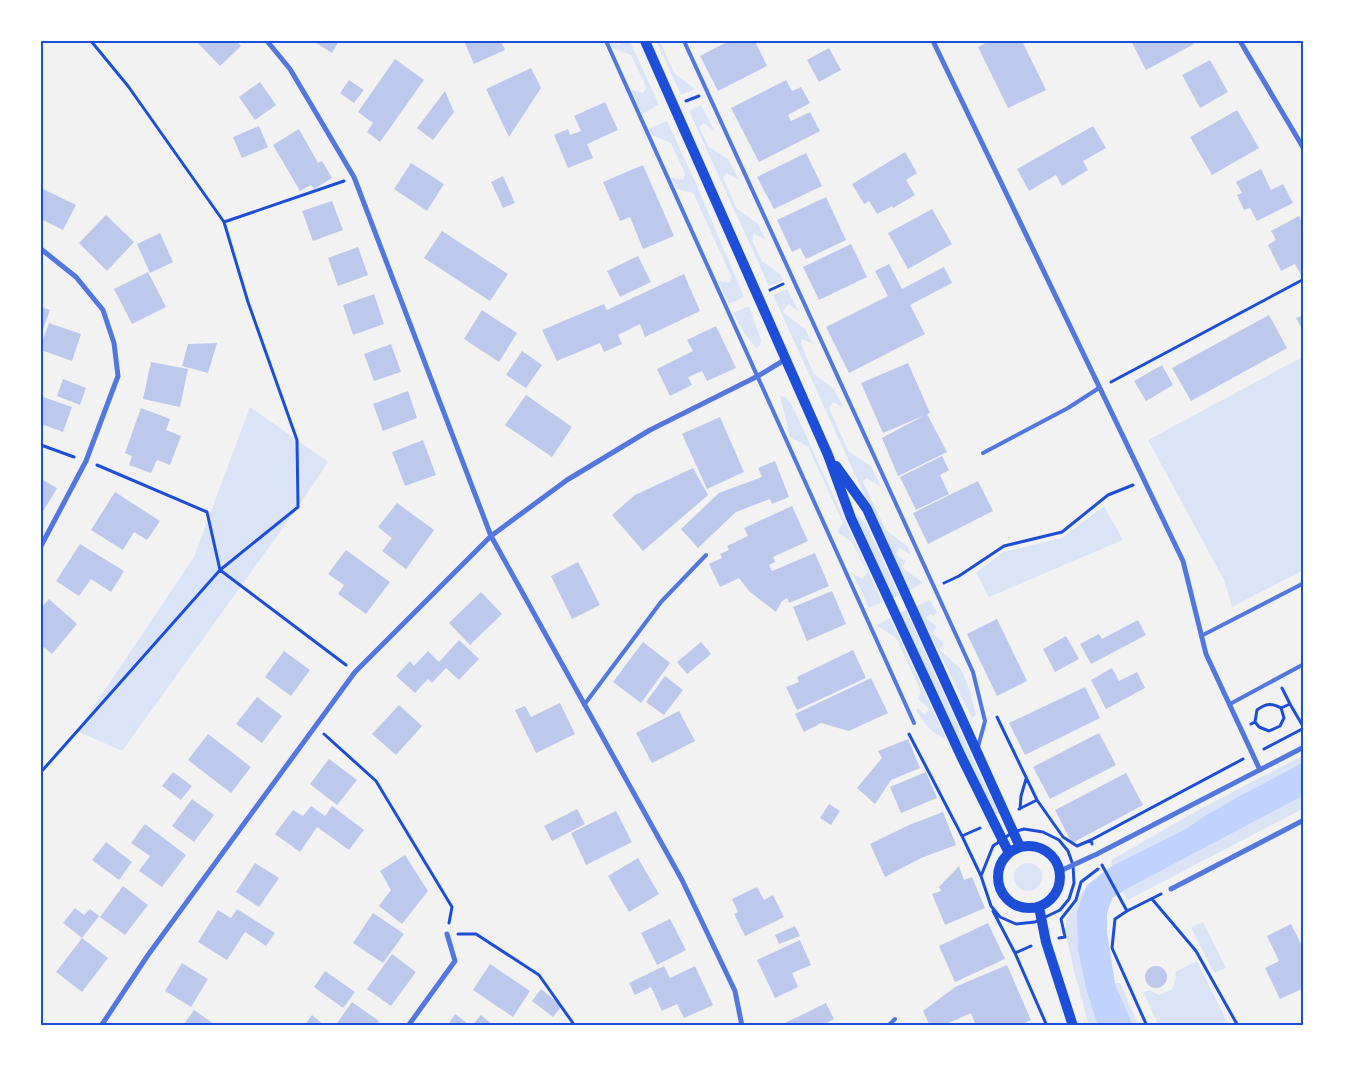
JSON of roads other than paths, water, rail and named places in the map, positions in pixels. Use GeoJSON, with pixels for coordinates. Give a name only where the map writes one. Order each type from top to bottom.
{"type":"FeatureCollection","features":[{"type":"Feature","properties":{"kind":"main road"},"geometry":{"type":"LineString","coordinates":[[645,41],[787,359],[828,454],[851,518],[1009,853]]}},
{"type":"Feature","properties":{"kind":"main road"},"geometry":{"type":"LineString","coordinates":[[828,454],[867,509],[1020,847]]}},
{"type":"Feature","properties":{"kind":"main road"},"geometry":{"type":"LineString","coordinates":[[1020,847],[1041,848],[1050,853],[1060,871],[1061,881],[1058,892],[1051,900],[1039,907],[1023,908],[1006,898],[1000,890],[998,880],[1002,861],[1009,853],[1020,847]]}},
{"type":"Feature","properties":{"kind":"main road"},"geometry":{"type":"LineString","coordinates":[[1039,907],[1046,942],[1074,1026]]}},
{"type":"Feature","properties":{"kind":"street"},"geometry":{"type":"LineString","coordinates":[[267,41],[290,69],[354,177],[491,536],[686,889],[736,991],[742,1026]]}},
{"type":"Feature","properties":{"kind":"street"},"geometry":{"type":"LineString","coordinates":[[932,41],[1183,562],[1206,654],[1260,770]]}},
{"type":"Feature","properties":{"kind":"street"},"geometry":{"type":"LineString","coordinates":[[1240,41],[1304,149]]}},
{"type":"Feature","properties":{"kind":"street"},"geometry":{"type":"LineString","coordinates":[[41,249],[76,277],[103,310],[114,343],[118,376],[86,461],[41,546]]}},
{"type":"Feature","properties":{"kind":"street"},"geometry":{"type":"LineString","coordinates":[[101,1026],[148,955],[355,672],[491,536],[567,480],[650,430],[758,376],[787,359]]}},
{"type":"Feature","properties":{"kind":"street"},"geometry":{"type":"LineString","coordinates":[[1060,871],[1097,854],[1304,747]]}},
{"type":"Feature","properties":{"kind":"street"},"geometry":{"type":"LineString","coordinates":[[1171,889],[1304,820]]}},
{"type":"Feature","properties":{"kind":"street"},"geometry":{"type":"LineString","coordinates":[[408,1026],[455,961],[447,934]]}},
{"type":"Feature","properties":{"kind":"lane"},"geometry":{"type":"LineString","coordinates":[[606,41],[914,723]]}},
{"type":"Feature","properties":{"kind":"lane"},"geometry":{"type":"LineString","coordinates":[[684,41],[973,672],[985,722],[977,751]]}},
{"type":"Feature","properties":{"kind":"lane"},"geometry":{"type":"LineString","coordinates":[[982,453],[1068,408],[1100,388]]}},
{"type":"Feature","properties":{"kind":"lane"},"geometry":{"type":"LineString","coordinates":[[584,704],[661,602],[706,555]]}},
{"type":"Feature","properties":{"kind":"lane"},"geometry":{"type":"LineString","coordinates":[[1201,636],[1302,584],[1304,589]]}},
{"type":"Feature","properties":{"kind":"lane"},"geometry":{"type":"LineString","coordinates":[[1230,704],[1304,664]]}},
{"type":"Feature","properties":{"kind":"lane"},"geometry":{"type":"LineString","coordinates":[[888,1026],[895,1019]]}},
{"type":"Feature","properties":{"kind":"water"},"geometry":{"type":"Polygon","coordinates":[[[1304,762],[1304,795],[1112,898],[1107,914],[1107,932],[1115,984],[1133,1026],[1098,1026],[1087,992],[1078,950],[1077,912],[1087,885],[1112,866],[1188,828],[1236,798],[1304,762]]]}}]}
